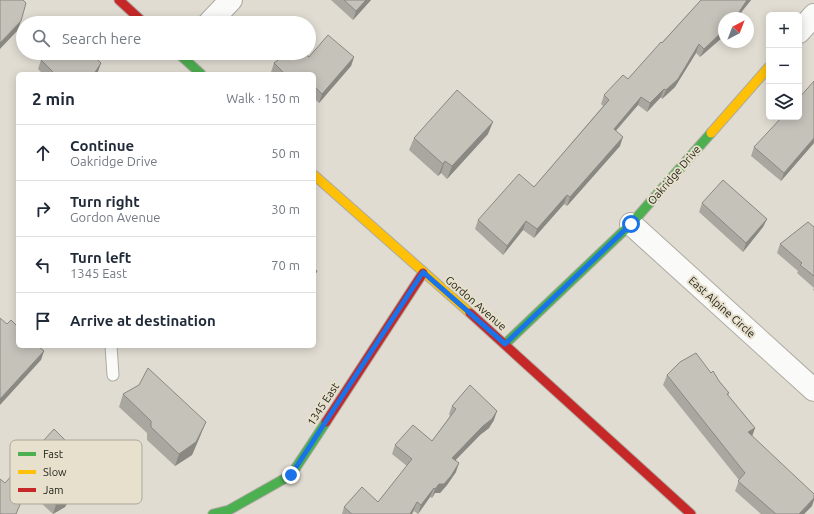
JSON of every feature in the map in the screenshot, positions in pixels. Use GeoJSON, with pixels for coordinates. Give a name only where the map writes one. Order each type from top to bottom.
{"type":"FeatureCollection","features":[{"type":"Feature","properties":{"kind":"street"},"geometry":{"type":"LineString","coordinates":[[119,0],[136,16]]}},
{"type":"Feature","properties":{"kind":"street"},"geometry":{"type":"LineString","coordinates":[[216,16],[231,0]]}},
{"type":"Feature","properties":{"kind":"street"},"geometry":{"type":"LineString","coordinates":[[802,29],[814,15]]}},
{"type":"Feature","properties":{"kind":"street"},"geometry":{"type":"LineString","coordinates":[[186,60],[199,72]]}},
{"type":"Feature","properties":{"kind":"street","name":"Oakridge Drive"},"geometry":{"type":"LineString","coordinates":[[505,344],[631,224],[766,69]]}},
{"type":"Feature","properties":{"kind":"street","name":"Gordon Avenue"},"geometry":{"type":"LineString","coordinates":[[316,177],[505,344],[691,514]]}},
{"type":"Feature","properties":{"kind":"street","name":"East Alpine Circle"},"geometry":{"type":"LineString","coordinates":[[631,224],[814,390]]}},
{"type":"Feature","properties":{"kind":"street","name":"1345 East"},"geometry":{"type":"LineString","coordinates":[[213,514],[229,510],[291,475],[423,272]]}},
{"type":"Feature","properties":{"kind":"lane"},"geometry":{"type":"LineString","coordinates":[[111,348],[113,375]]}},
{"type":"Feature","properties":{"kind":"building"},"geometry":{"type":"Polygon","coordinates":[[[0,0],[23,0],[26,3],[22,16],[16,16],[16,26],[0,43],[0,0]]]}},
{"type":"Feature","properties":{"kind":"building"},"geometry":{"type":"Polygon","coordinates":[[[344,0],[366,0],[356,11],[344,0]]]}},
{"type":"Feature","properties":{"kind":"building"},"geometry":{"type":"Polygon","coordinates":[[[701,0],[747,0],[739,12],[718,12],[718,36],[704,49],[699,44],[678,79],[666,90],[664,89],[650,103],[641,97],[614,129],[623,137],[570,197],[567,195],[537,229],[526,221],[507,246],[478,220],[519,174],[534,187],[609,100],[604,95],[623,75],[628,79],[661,42],[662,43],[701,0]]]}},
{"type":"Feature","properties":{"kind":"building"},"geometry":{"type":"Polygon","coordinates":[[[328,35],[354,57],[322,94],[316,88],[316,72],[283,72],[274,63],[278,60],[316,60],[316,49],[328,35]]]}},
{"type":"Feature","properties":{"kind":"building"},"geometry":{"type":"Polygon","coordinates":[[[41,60],[98,60],[101,63],[95,72],[53,72],[41,60]]]}},
{"type":"Feature","properties":{"kind":"building"},"geometry":{"type":"Polygon","coordinates":[[[814,81],[814,138],[784,173],[754,147],[779,120],[802,120],[802,95],[814,81]]]}},
{"type":"Feature","properties":{"kind":"building"},"geometry":{"type":"Polygon","coordinates":[[[457,90],[493,122],[452,166],[445,161],[443,164],[414,138],[457,90]]]}},
{"type":"Feature","properties":{"kind":"building"},"geometry":{"type":"Polygon","coordinates":[[[723,180],[767,219],[746,243],[702,203],[723,180]]]}},
{"type":"Feature","properties":{"kind":"building"},"geometry":{"type":"Polygon","coordinates":[[[808,222],[814,227],[814,276],[800,265],[802,263],[780,244],[808,222]]]}},
{"type":"Feature","properties":{"kind":"building"},"geometry":{"type":"Polygon","coordinates":[[[0,318],[7,324],[11,320],[16,325],[16,348],[40,348],[44,351],[0,399],[0,318]]]}},
{"type":"Feature","properties":{"kind":"building"},"geometry":{"type":"Polygon","coordinates":[[[696,353],[711,373],[713,371],[729,393],[727,394],[755,428],[748,432],[814,494],[814,498],[799,514],[776,514],[738,481],[745,473],[667,375],[680,362],[696,353]]]}},
{"type":"Feature","properties":{"kind":"building"},"geometry":{"type":"Polygon","coordinates":[[[148,368],[206,422],[196,442],[179,454],[151,427],[151,421],[123,394],[139,385],[148,368]]]}},
{"type":"Feature","properties":{"kind":"building"},"geometry":{"type":"Polygon","coordinates":[[[470,385],[497,411],[492,419],[483,426],[452,458],[459,463],[444,484],[439,484],[435,489],[434,488],[421,505],[417,502],[410,514],[352,514],[344,507],[362,487],[378,502],[412,459],[395,445],[413,425],[432,441],[456,409],[452,406],[470,385]]]}},
{"type":"Feature","properties":{"kind":"building"},"geometry":{"type":"Polygon","coordinates":[[[54,429],[65,440],[44,440],[54,429]]]}},
{"type":"Feature","properties":{"kind":"building"},"geometry":{"type":"Polygon","coordinates":[[[10,477],[10,504],[20,504],[16,514],[0,514],[0,479],[5,483],[10,477]]]}},
{"type":"Feature","properties":{"kind":"traffic: fast"},"geometry":{"type":"LineString","coordinates":[[186,60],[199,72]]}},
{"type":"Feature","properties":{"kind":"traffic: fast"},"geometry":{"type":"LineString","coordinates":[[505,344],[631,224],[711,133]]}},
{"type":"Feature","properties":{"kind":"traffic: fast"},"geometry":{"type":"LineString","coordinates":[[213,514],[229,510],[291,475],[326,422]]}},
{"type":"Feature","properties":{"kind":"traffic: slow"},"geometry":{"type":"LineString","coordinates":[[711,133],[766,70]]}},
{"type":"Feature","properties":{"kind":"traffic: slow"},"geometry":{"type":"LineString","coordinates":[[316,177],[470,313]]}},
{"type":"Feature","properties":{"kind":"traffic: jam"},"geometry":{"type":"LineString","coordinates":[[119,0],[136,16]]}},
{"type":"Feature","properties":{"kind":"traffic: jam"},"geometry":{"type":"LineString","coordinates":[[326,422],[423,273]]}},
{"type":"Feature","properties":{"kind":"traffic: jam"},"geometry":{"type":"LineString","coordinates":[[470,313],[691,514]]}},
{"type":"Feature","properties":{"kind":"route"},"geometry":{"type":"LineString","coordinates":[[291,475],[423,272],[505,344],[631,224]]}}]}
